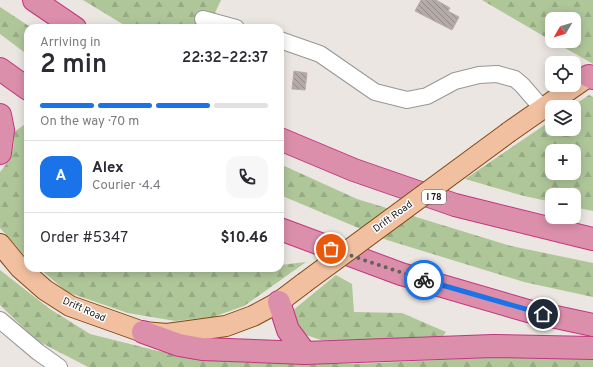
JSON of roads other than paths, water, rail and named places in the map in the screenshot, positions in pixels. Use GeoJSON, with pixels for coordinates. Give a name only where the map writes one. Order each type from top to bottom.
{"type":"FeatureCollection","features":[{"type":"Feature","properties":{"kind":"highway"},"geometry":{"type":"LineString","coordinates":[[34,0],[70,24]]}},
{"type":"Feature","properties":{"kind":"highway"},"geometry":{"type":"LineString","coordinates":[[0,69],[24,86]]}},
{"type":"Feature","properties":{"kind":"highway"},"geometry":{"type":"LineString","coordinates":[[0,115],[3,130],[0,153]]}},
{"type":"Feature","properties":{"kind":"highway","name":"I 78"},"geometry":{"type":"LineString","coordinates":[[284,141],[354,170],[456,205],[593,239]]}},
{"type":"Feature","properties":{"kind":"highway"},"geometry":{"type":"LineString","coordinates":[[284,231],[400,274],[528,311],[593,325]]}},
{"type":"Feature","properties":{"kind":"highway"},"geometry":{"type":"LineString","coordinates":[[279,302],[288,330],[304,353]]}},
{"type":"Feature","properties":{"kind":"highway"},"geometry":{"type":"LineString","coordinates":[[143,332],[179,345],[202,349],[304,353],[493,346],[593,348]]}},
{"type":"Feature","properties":{"kind":"main road","name":"Drift Road"},"geometry":{"type":"LineString","coordinates":[[25,272],[45,290],[70,306],[143,332],[167,334],[226,326],[253,316],[279,302],[542,108],[592,75]]}},
{"type":"Feature","properties":{"kind":"main road","name":"Drift Road"},"geometry":{"type":"LineString","coordinates":[[0,244],[24,271]]}},
{"type":"Feature","properties":{"kind":"street"},"geometry":{"type":"LineString","coordinates":[[203,19],[221,24]]}},
{"type":"Feature","properties":{"kind":"street"},"geometry":{"type":"LineString","coordinates":[[284,41],[320,54],[375,92],[407,100],[427,96],[455,81],[479,75],[497,74],[515,79],[542,108]]}},
{"type":"Feature","properties":{"kind":"street"},"geometry":{"type":"LineString","coordinates":[[0,320],[38,352],[59,367]]}}]}
